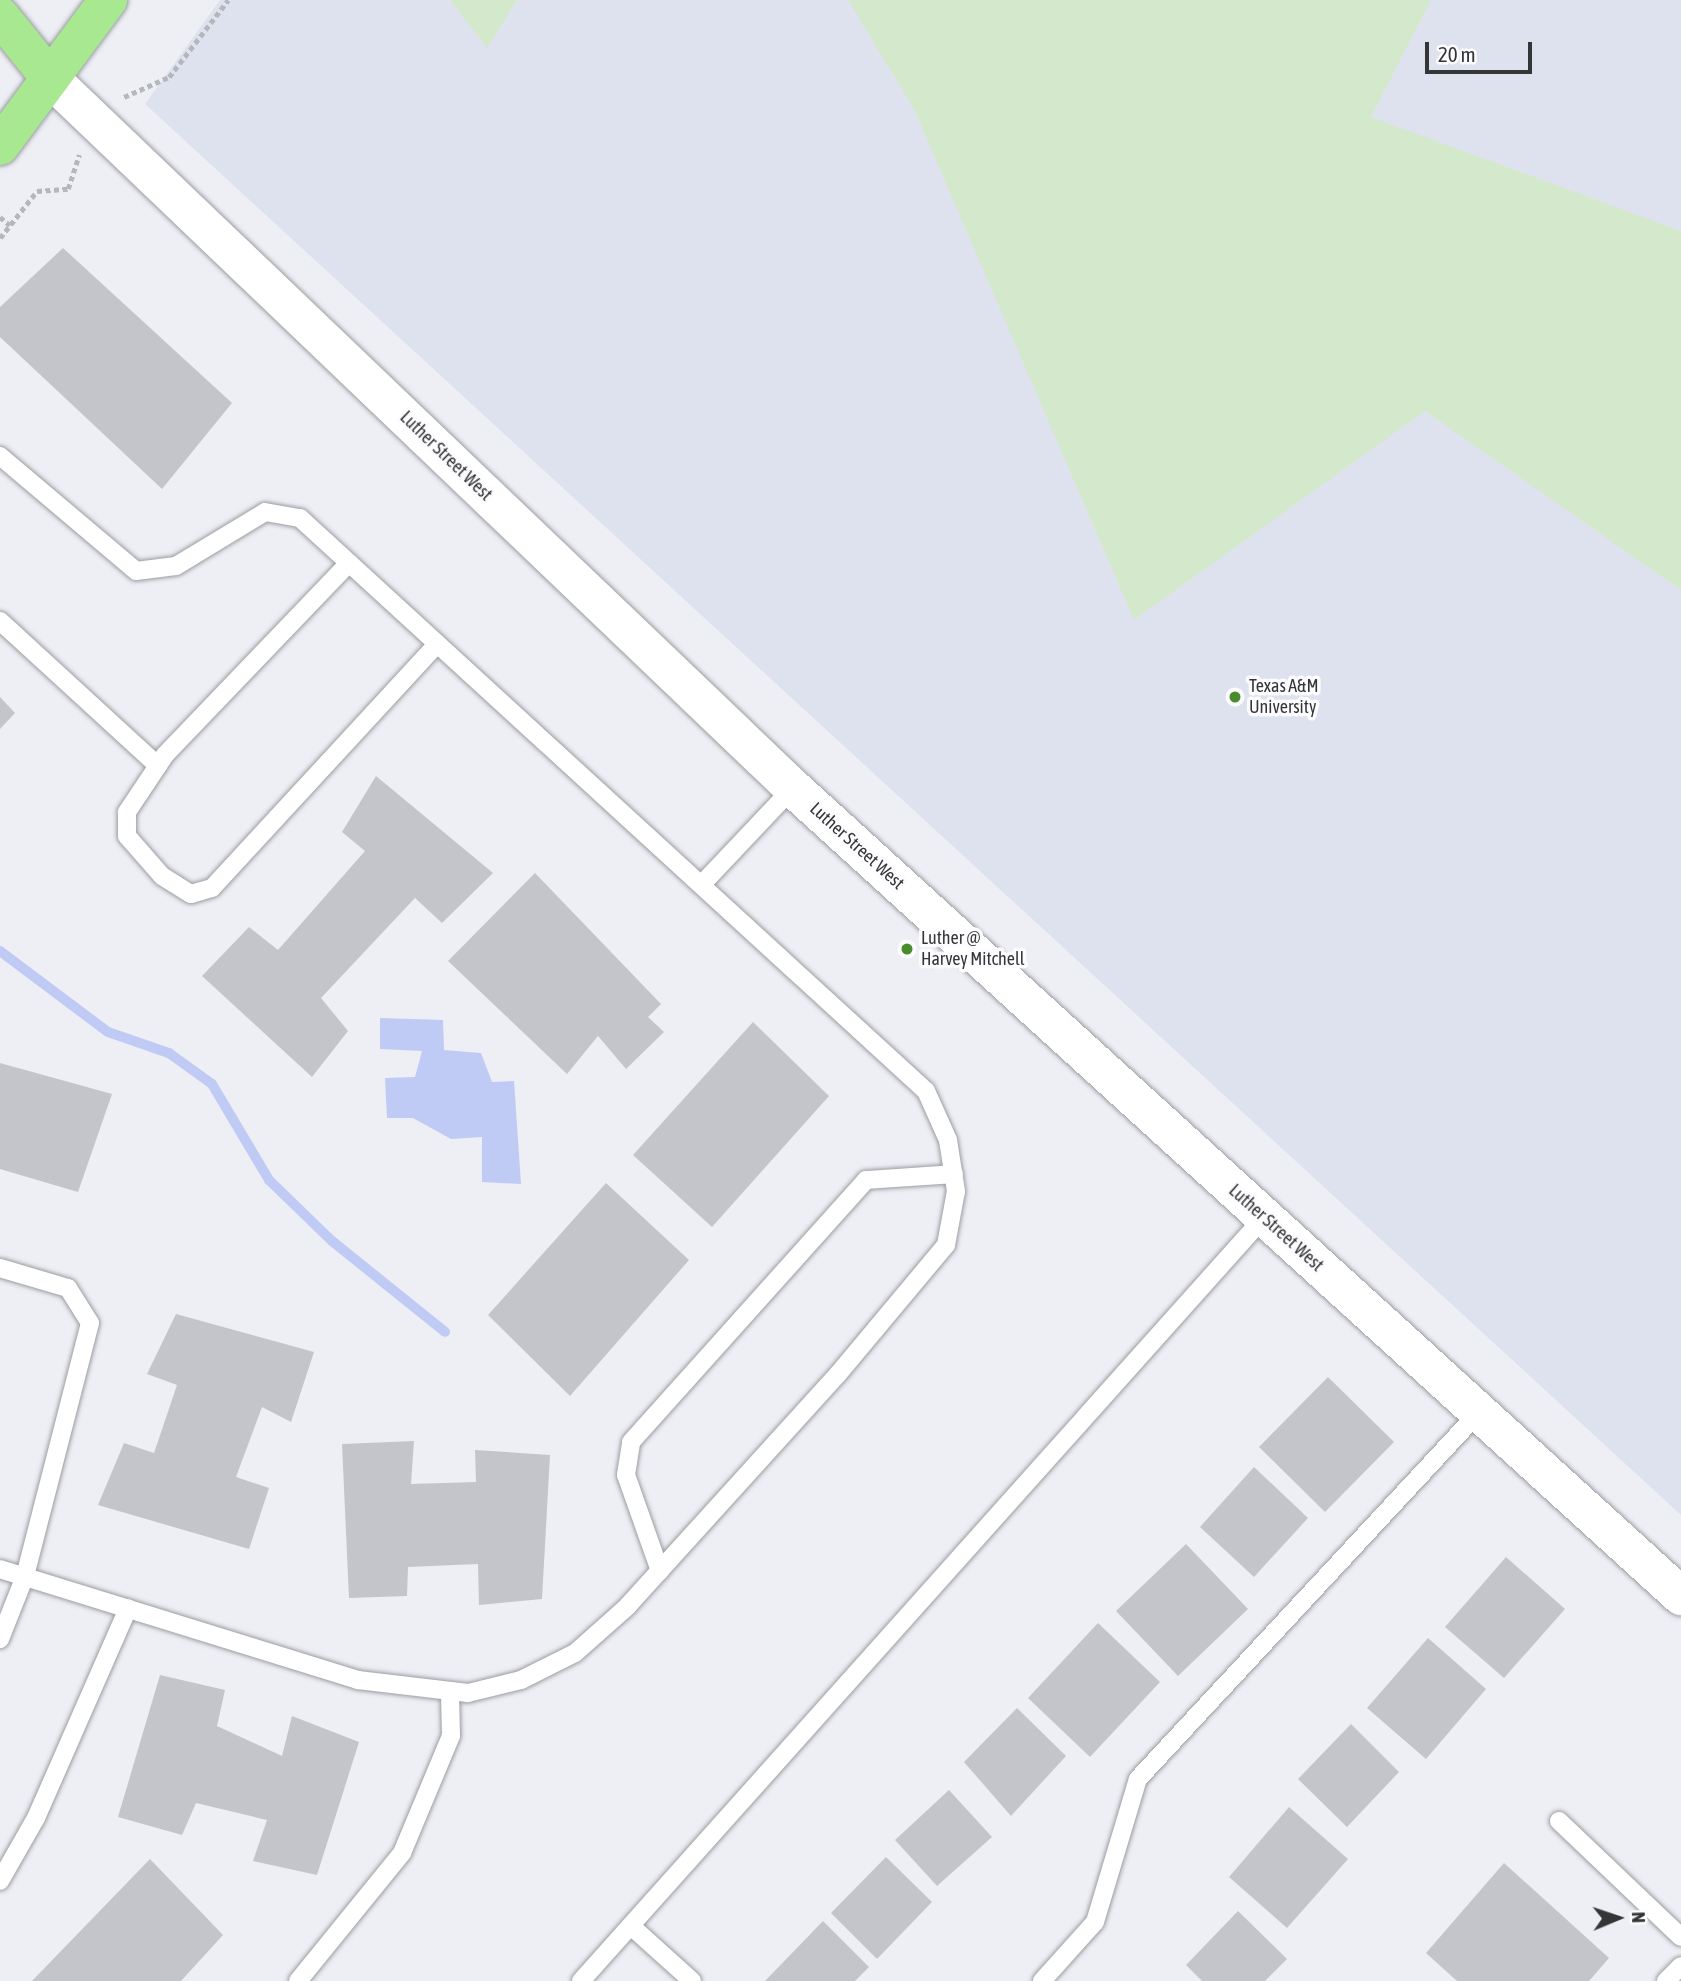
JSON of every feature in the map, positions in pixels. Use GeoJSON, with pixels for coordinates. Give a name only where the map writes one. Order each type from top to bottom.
{"type":"FeatureCollection","features":[{"type":"Feature","properties":{"kind":"highway"},"geometry":{"type":"LineString","coordinates":[[0,146],[107,0]]}},
{"type":"Feature","properties":{"kind":"highway"},"geometry":{"type":"LineString","coordinates":[[0,16],[50,78]]}},
{"type":"Feature","properties":{"kind":"street","name":"Luther Street West"},"geometry":{"type":"LineString","coordinates":[[50,78],[793,788],[1681,1596]]}},
{"type":"Feature","properties":{"kind":"lane"},"geometry":{"type":"LineString","coordinates":[[0,456],[136,571],[176,566],[265,512],[300,518],[704,883],[926,1091],[948,1140],[954,1174],[946,1245],[660,1571],[575,1653],[521,1680],[468,1693],[358,1680],[0,1569]]}},
{"type":"Feature","properties":{"kind":"lane"},"geometry":{"type":"LineString","coordinates":[[349,563],[158,766],[127,811],[127,836],[162,876],[191,894],[212,888],[437,644]]}},
{"type":"Feature","properties":{"kind":"lane"},"geometry":{"type":"LineString","coordinates":[[0,621],[158,766]]}},
{"type":"Feature","properties":{"kind":"lane"},"geometry":{"type":"LineString","coordinates":[[704,883],[793,788]]}},
{"type":"Feature","properties":{"kind":"lane"},"geometry":{"type":"LineString","coordinates":[[660,1571],[626,1475],[631,1442],[866,1180],[954,1174]]}},
{"type":"Feature","properties":{"kind":"lane"},"geometry":{"type":"LineString","coordinates":[[581,1981],[1264,1217]]}},
{"type":"Feature","properties":{"kind":"lane"},"geometry":{"type":"LineString","coordinates":[[0,1268],[68,1288],[90,1323],[25,1576],[0,1639]]}},
{"type":"Feature","properties":{"kind":"lane"},"geometry":{"type":"LineString","coordinates":[[1042,1981],[1095,1922],[1138,1779],[1479,1412]]}},
{"type":"Feature","properties":{"kind":"lane"},"geometry":{"type":"LineString","coordinates":[[0,1881],[36,1818],[128,1608]]}},
{"type":"Feature","properties":{"kind":"lane"},"geometry":{"type":"LineString","coordinates":[[298,1981],[402,1853],[451,1736],[450,1691]]}},
{"type":"Feature","properties":{"kind":"lane"},"geometry":{"type":"LineString","coordinates":[[1559,1821],[1681,1937]]}},
{"type":"Feature","properties":{"kind":"lane"},"geometry":{"type":"LineString","coordinates":[[631,1926],[692,1981]]}},
{"type":"Feature","properties":{"kind":"lane"},"geometry":{"type":"LineString","coordinates":[[1665,1981],[1681,1966]]}},
{"type":"Feature","properties":{"kind":"path"},"geometry":{"type":"LineString","coordinates":[[0,217],[10,225]]}},
{"type":"Feature","properties":{"kind":"shaded area","name":"Texas A&M University"},"geometry":{"type":"Polygon","coordinates":[[[220,0],[1681,0],[1681,1515],[145,104],[220,0]]]}},
{"type":"Feature","properties":{"kind":"green space"},"geometry":{"type":"Polygon","coordinates":[[[450,0],[517,0],[487,48],[450,0]]]}},
{"type":"Feature","properties":{"kind":"green space"},"geometry":{"type":"Polygon","coordinates":[[[848,0],[1431,0],[1371,117],[1681,231],[1681,590],[1425,411],[1134,620],[914,109],[848,0]]]}},
{"type":"Feature","properties":{"kind":"water"},"geometry":{"type":"Polygon","coordinates":[[[380,1018],[443,1020],[444,1050],[481,1053],[492,1082],[514,1081],[521,1184],[482,1182],[482,1137],[451,1139],[413,1118],[387,1118],[385,1078],[415,1077],[422,1051],[380,1049],[380,1018]]]}},
{"type":"Feature","properties":{"kind":"building"},"geometry":{"type":"Polygon","coordinates":[[[63,248],[232,403],[162,489],[0,337],[0,307],[63,248]]]}},
{"type":"Feature","properties":{"kind":"building"},"geometry":{"type":"Polygon","coordinates":[[[0,697],[15,713],[0,729],[0,697]]]}},
{"type":"Feature","properties":{"kind":"building"},"geometry":{"type":"Polygon","coordinates":[[[376,776],[493,873],[442,923],[415,898],[321,998],[348,1031],[312,1077],[202,976],[249,927],[278,950],[365,851],[342,832],[376,776]]]}},
{"type":"Feature","properties":{"kind":"building"},"geometry":{"type":"Polygon","coordinates":[[[535,873],[661,1004],[648,1017],[664,1032],[626,1069],[598,1036],[567,1074],[448,961],[535,873]]]}},
{"type":"Feature","properties":{"kind":"building"},"geometry":{"type":"Polygon","coordinates":[[[753,1022],[829,1096],[712,1227],[633,1155],[753,1022]]]}},
{"type":"Feature","properties":{"kind":"building"},"geometry":{"type":"Polygon","coordinates":[[[0,1063],[112,1094],[78,1192],[0,1169],[0,1063]]]}},
{"type":"Feature","properties":{"kind":"building"},"geometry":{"type":"Polygon","coordinates":[[[606,1183],[689,1260],[570,1396],[488,1315],[606,1183]]]}},
{"type":"Feature","properties":{"kind":"building"},"geometry":{"type":"Polygon","coordinates":[[[176,1314],[314,1352],[291,1422],[262,1407],[236,1477],[269,1488],[249,1549],[98,1505],[124,1443],[154,1453],[177,1385],[147,1374],[176,1314]]]}},
{"type":"Feature","properties":{"kind":"building"},"geometry":{"type":"Polygon","coordinates":[[[1328,1377],[1394,1442],[1325,1512],[1259,1447],[1328,1377]]]}},
{"type":"Feature","properties":{"kind":"building"},"geometry":{"type":"Polygon","coordinates":[[[414,1441],[411,1484],[476,1482],[475,1450],[550,1455],[542,1599],[479,1605],[478,1564],[408,1567],[407,1596],[349,1598],[342,1444],[414,1441]]]}},
{"type":"Feature","properties":{"kind":"building"},"geometry":{"type":"Polygon","coordinates":[[[1254,1467],[1308,1518],[1254,1577],[1200,1527],[1254,1467]]]}},
{"type":"Feature","properties":{"kind":"building"},"geometry":{"type":"Polygon","coordinates":[[[1186,1544],[1248,1609],[1178,1676],[1116,1611],[1186,1544]]]}},
{"type":"Feature","properties":{"kind":"building"},"geometry":{"type":"Polygon","coordinates":[[[1506,1557],[1565,1609],[1504,1678],[1445,1627],[1506,1557]]]}},
{"type":"Feature","properties":{"kind":"building"},"geometry":{"type":"Polygon","coordinates":[[[1098,1623],[1160,1682],[1090,1757],[1028,1698],[1098,1623]]]}},
{"type":"Feature","properties":{"kind":"building"},"geometry":{"type":"Polygon","coordinates":[[[1428,1638],[1486,1689],[1426,1759],[1367,1708],[1428,1638]]]}},
{"type":"Feature","properties":{"kind":"building"},"geometry":{"type":"Polygon","coordinates":[[[160,1675],[225,1690],[217,1726],[282,1756],[292,1716],[359,1742],[317,1875],[253,1861],[267,1820],[196,1803],[182,1835],[118,1817],[160,1675]]]}},
{"type":"Feature","properties":{"kind":"building"},"geometry":{"type":"Polygon","coordinates":[[[1017,1708],[1066,1756],[1011,1816],[964,1762],[1017,1708]]]}},
{"type":"Feature","properties":{"kind":"building"},"geometry":{"type":"Polygon","coordinates":[[[1351,1724],[1399,1772],[1347,1827],[1298,1779],[1351,1724]]]}},
{"type":"Feature","properties":{"kind":"building"},"geometry":{"type":"Polygon","coordinates":[[[949,1790],[992,1837],[937,1886],[895,1840],[949,1790]]]}},
{"type":"Feature","properties":{"kind":"building"},"geometry":{"type":"Polygon","coordinates":[[[1289,1807],[1348,1859],[1287,1928],[1229,1877],[1289,1807]]]}},
{"type":"Feature","properties":{"kind":"building"},"geometry":{"type":"Polygon","coordinates":[[[886,1857],[932,1902],[877,1959],[831,1913],[886,1857]]]}},
{"type":"Feature","properties":{"kind":"building"},"geometry":{"type":"Polygon","coordinates":[[[150,1859],[223,1935],[181,1981],[32,1981],[150,1859]]]}},
{"type":"Feature","properties":{"kind":"building"},"geometry":{"type":"Polygon","coordinates":[[[1504,1863],[1609,1958],[1589,1981],[1457,1981],[1426,1953],[1504,1863]]]}},
{"type":"Feature","properties":{"kind":"building"},"geometry":{"type":"Polygon","coordinates":[[[1238,1911],[1287,1959],[1265,1981],[1202,1981],[1186,1965],[1238,1911]]]}},
{"type":"Feature","properties":{"kind":"building"},"geometry":{"type":"Polygon","coordinates":[[[823,1921],[869,1967],[855,1981],[765,1981],[823,1921]]]}},
{"type":"Feature","properties":{"kind":"waterway"},"geometry":{"type":"LineString","coordinates":[[0,951],[108,1032],[169,1053],[212,1084],[269,1180],[332,1241],[445,1332]]}},
{"type":"Feature","properties":{"kind":"place","name":"Texas A&M University"},"geometry":{"type":"Point","coordinates":[1235,697]}},
{"type":"Feature","properties":{"kind":"place","name":"Luther @ Harvey Mitchell"},"geometry":{"type":"Point","coordinates":[907,949]}}]}
